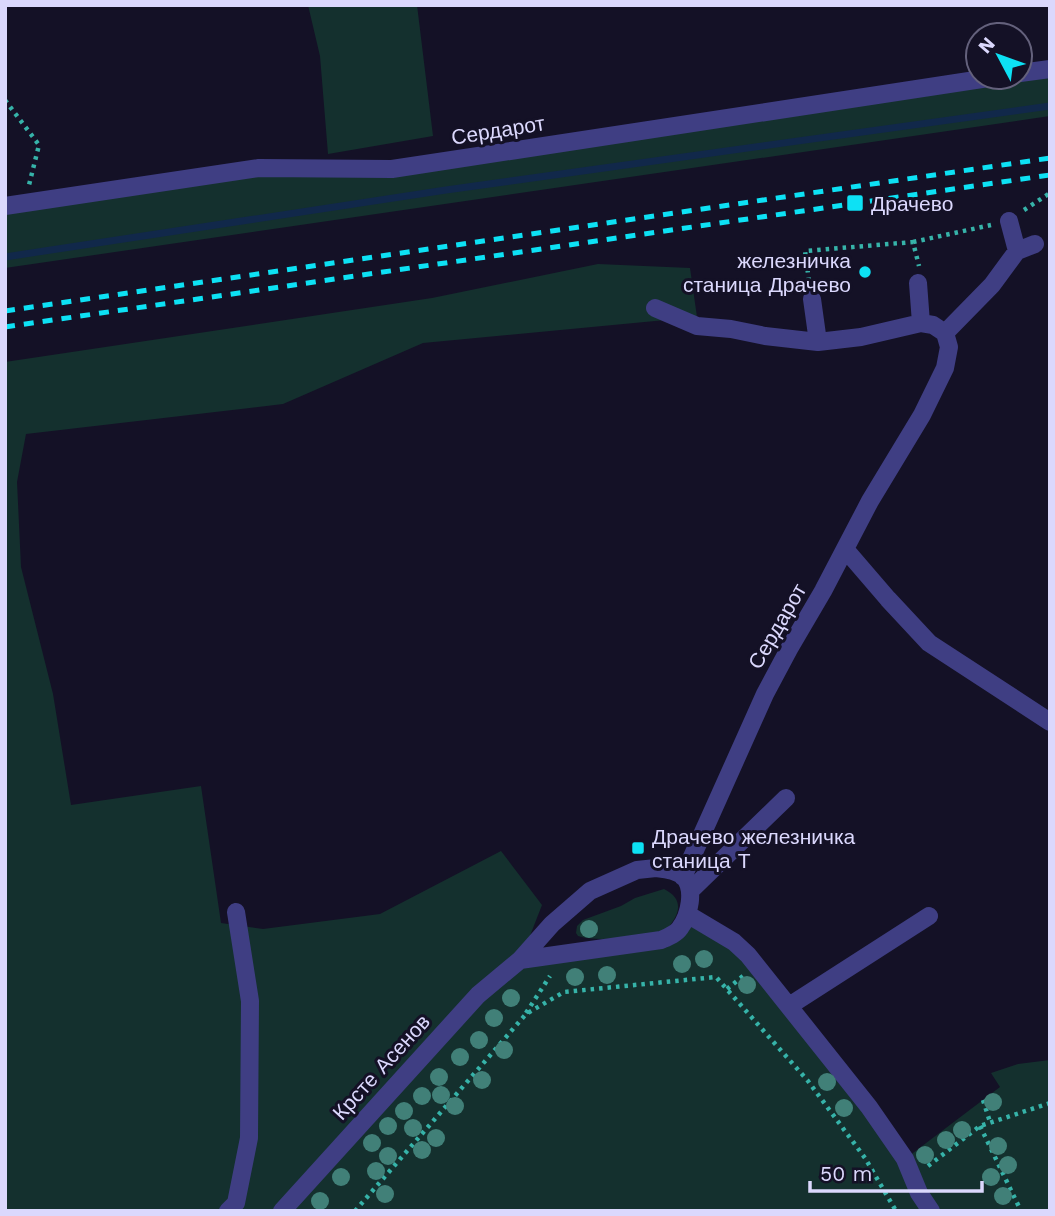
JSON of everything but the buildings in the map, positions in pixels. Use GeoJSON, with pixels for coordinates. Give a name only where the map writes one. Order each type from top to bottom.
{"type":"FeatureCollection","features":[{"type":"Feature","properties":{"kind":"street","name":"Сердарот"},"geometry":{"type":"LineString","coordinates":[[5,206],[259,168],[393,169],[964,82]]}},
{"type":"Feature","properties":{"kind":"street"},"geometry":{"type":"LineString","coordinates":[[1009,221],[1017,251]]}},
{"type":"Feature","properties":{"kind":"street"},"geometry":{"type":"LineString","coordinates":[[655,308],[696,326],[818,342],[861,337],[921,323],[933,325],[946,333],[992,285],[1017,251],[1035,244]]}},
{"type":"Feature","properties":{"kind":"street"},"geometry":{"type":"LineString","coordinates":[[919,276],[921,323]]}},
{"type":"Feature","properties":{"kind":"street"},"geometry":{"type":"LineString","coordinates":[[812,299],[818,342]]}},
{"type":"Feature","properties":{"kind":"street","name":"Сердарот"},"geometry":{"type":"LineString","coordinates":[[687,884],[765,694],[823,592],[870,501],[922,415],[945,368],[949,347],[946,333]]}},
{"type":"Feature","properties":{"kind":"street"},"geometry":{"type":"LineString","coordinates":[[845,549],[929,643],[1050,722]]}},
{"type":"Feature","properties":{"kind":"street"},"geometry":{"type":"LineString","coordinates":[[520,960],[662,940],[678,931],[687,914],[687,884],[786,797]]}},
{"type":"Feature","properties":{"kind":"street","name":"Крсте Асенов"},"geometry":{"type":"LineString","coordinates":[[282,1211],[478,995],[520,960],[552,924],[590,891],[637,870],[656,868],[668,870],[687,884]]}},
{"type":"Feature","properties":{"kind":"street"},"geometry":{"type":"LineString","coordinates":[[228,1211],[236,1203],[249,1138],[250,1001],[236,912]]}},
{"type":"Feature","properties":{"kind":"street"},"geometry":{"type":"LineString","coordinates":[[687,914],[733,942],[748,955],[869,1107],[900,1140],[919,1193],[931,1211]]}},
{"type":"Feature","properties":{"kind":"street"},"geometry":{"type":"LineString","coordinates":[[789,1006],[929,916]]}},
{"type":"Feature","properties":{"kind":"path"},"geometry":{"type":"LineString","coordinates":[[5,100],[39,145],[24,203]]}},
{"type":"Feature","properties":{"kind":"path"},"geometry":{"type":"LineString","coordinates":[[812,299],[805,251],[913,242],[1009,221],[1050,193]]}},
{"type":"Feature","properties":{"kind":"path"},"geometry":{"type":"LineString","coordinates":[[913,242],[919,276]]}},
{"type":"Feature","properties":{"kind":"path"},"geometry":{"type":"LineString","coordinates":[[355,1211],[526,1014],[565,953]]}},
{"type":"Feature","properties":{"kind":"path"},"geometry":{"type":"LineString","coordinates":[[526,1014],[564,992],[716,977],[808,1081],[865,1158],[896,1211]]}},
{"type":"Feature","properties":{"kind":"path"},"geometry":{"type":"LineString","coordinates":[[983,1100],[990,1122]]}},
{"type":"Feature","properties":{"kind":"path"},"geometry":{"type":"LineString","coordinates":[[913,1178],[980,1126],[1050,1103]]}},
{"type":"Feature","properties":{"kind":"path"},"geometry":{"type":"LineString","coordinates":[[980,1126],[1020,1210]]}},
{"type":"Feature","properties":{"kind":"green space"},"geometry":{"type":"Polygon","coordinates":[[[308,5],[417,5],[433,136],[328,154],[320,56],[308,5]]]}},
{"type":"Feature","properties":{"kind":"green space"},"geometry":{"type":"Polygon","coordinates":[[[1050,69],[1050,116],[5,268],[5,206],[259,168],[392,169],[964,82],[964,91],[1034,91],[1034,73],[1050,69]]]}},
{"type":"Feature","properties":{"kind":"green space"},"geometry":{"type":"Polygon","coordinates":[[[598,264],[690,268],[697,317],[423,343],[283,404],[26,434],[17,482],[21,567],[53,694],[71,805],[201,786],[221,923],[263,929],[380,914],[501,851],[542,905],[526,946],[276,1211],[5,1211],[5,362],[432,298],[598,264]]]}},
{"type":"Feature","properties":{"kind":"green space"},"geometry":{"type":"Polygon","coordinates":[[[664,889],[671,893],[678,903],[677,914],[665,931],[599,939],[578,936],[576,933],[577,926],[583,920],[664,889]]]}},
{"type":"Feature","properties":{"kind":"green space"},"geometry":{"type":"Polygon","coordinates":[[[687,914],[734,942],[905,1159],[1000,1087],[991,1073],[1018,1064],[1050,1060],[1050,1211],[282,1211],[520,960],[661,940],[687,914]]]}},
{"type":"Feature","properties":{"kind":"waterway"},"geometry":{"type":"LineString","coordinates":[[5,257],[446,190],[1050,106]]}},
{"type":"Feature","properties":{"kind":"railway"},"geometry":{"type":"LineString","coordinates":[[5,311],[1050,158]]}},
{"type":"Feature","properties":{"kind":"railway"},"geometry":{"type":"LineString","coordinates":[[5,327],[1050,175]]}},
{"type":"Feature","properties":{"kind":"place","name":"Драчево"},"geometry":{"type":"Point","coordinates":[855,203]}},
{"type":"Feature","properties":{"kind":"place","name":"железничка станица Драчево"},"geometry":{"type":"Point","coordinates":[865,272]}},
{"type":"Feature","properties":{"kind":"place","name":"Драчево железничка станица Т"},"geometry":{"type":"Point","coordinates":[638,848]}}]}
